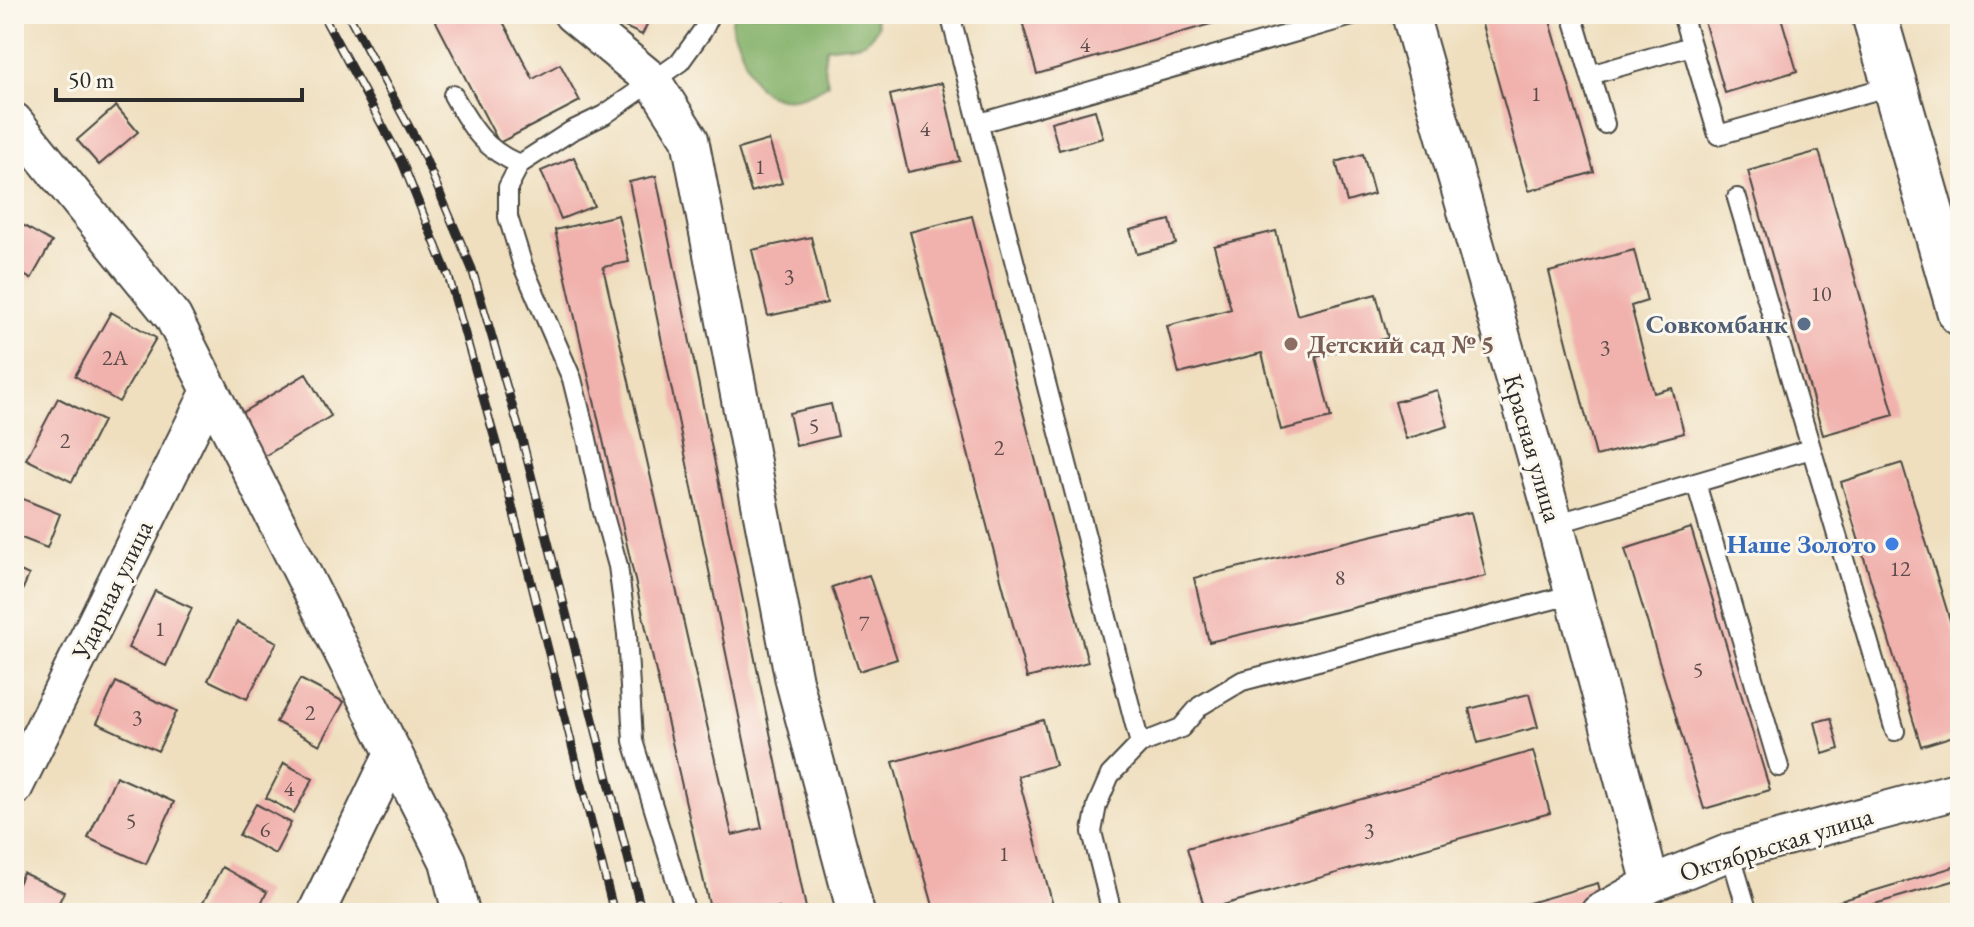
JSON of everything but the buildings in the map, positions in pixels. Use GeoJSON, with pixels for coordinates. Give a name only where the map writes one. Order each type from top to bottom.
{"type":"FeatureCollection","features":[{"type":"Feature","properties":{"kind":"main road"},"geometry":{"type":"LineString","coordinates":[[1874,14],[1960,313]]}},
{"type":"Feature","properties":{"kind":"street"},"geometry":{"type":"LineString","coordinates":[[572,14],[653,81],[690,139],[794,681],[856,913]]}},
{"type":"Feature","properties":{"kind":"street","name":"Красная улица"},"geometry":{"type":"LineString","coordinates":[[1410,14],[1555,524],[1651,884]]}},
{"type":"Feature","properties":{"kind":"street"},"geometry":{"type":"LineString","coordinates":[[14,121],[173,317],[448,861],[461,913]]}},
{"type":"Feature","properties":{"kind":"street","name":"Ударная улица"},"geometry":{"type":"LineString","coordinates":[[14,788],[210,391]]}},
{"type":"Feature","properties":{"kind":"street"},"geometry":{"type":"LineString","coordinates":[[316,913],[393,754]]}},
{"type":"Feature","properties":{"kind":"street","name":"Октябрьская улица"},"geometry":{"type":"LineString","coordinates":[[1599,913],[1651,884],[1730,852],[1960,790]]}},
{"type":"Feature","properties":{"kind":"lane"},"geometry":{"type":"LineString","coordinates":[[686,913],[633,741],[627,634],[618,566],[572,379],[523,266],[508,217],[508,187],[520,164],[571,131],[604,115],[680,62],[711,14]]}},
{"type":"Feature","properties":{"kind":"lane"},"geometry":{"type":"LineString","coordinates":[[950,14],[1140,744]]}},
{"type":"Feature","properties":{"kind":"lane"},"geometry":{"type":"LineString","coordinates":[[980,123],[1359,14]]}},
{"type":"Feature","properties":{"kind":"lane"},"geometry":{"type":"LineString","coordinates":[[1572,14],[1605,124]]}},
{"type":"Feature","properties":{"kind":"lane"},"geometry":{"type":"LineString","coordinates":[[1682,14],[1718,135],[1894,85]]}},
{"type":"Feature","properties":{"kind":"lane"},"geometry":{"type":"LineString","coordinates":[[1590,75],[1691,46]]}},
{"type":"Feature","properties":{"kind":"lane"},"geometry":{"type":"LineString","coordinates":[[453,95],[471,128],[499,156],[520,164]]}},
{"type":"Feature","properties":{"kind":"lane"},"geometry":{"type":"LineString","coordinates":[[1737,198],[1895,731]]}},
{"type":"Feature","properties":{"kind":"lane"},"geometry":{"type":"LineString","coordinates":[[1555,524],[1811,449]]}},
{"type":"Feature","properties":{"kind":"lane"},"geometry":{"type":"LineString","coordinates":[[1696,483],[1779,767]]}},
{"type":"Feature","properties":{"kind":"lane"},"geometry":{"type":"LineString","coordinates":[[1112,913],[1092,832],[1094,819],[1110,775],[1140,744],[1181,728],[1200,706],[1242,681],[1574,594]]}},
{"type":"Feature","properties":{"kind":"lane"},"geometry":{"type":"LineString","coordinates":[[1730,852],[1748,913]]}},
{"type":"Feature","properties":{"kind":"green space"},"geometry":{"type":"Polygon","coordinates":[[[734,14],[873,14],[878,25],[869,39],[863,42],[826,48],[824,64],[828,84],[796,98],[778,98],[762,90],[754,81],[733,29],[734,14]]]}},
{"type":"Feature","properties":{"kind":"railway"},"geometry":{"type":"LineString","coordinates":[[322,14],[402,162],[449,278],[498,450],[614,913]]}},
{"type":"Feature","properties":{"kind":"railway"},"geometry":{"type":"LineString","coordinates":[[348,14],[422,151],[472,269],[522,439],[642,913]]}},
{"type":"Feature","properties":{"kind":"place","name":"Совкомбанк"},"geometry":{"type":"Point","coordinates":[1804,324]}},
{"type":"Feature","properties":{"kind":"place","name":"Детский сад № 5"},"geometry":{"type":"Point","coordinates":[1291,344]}},
{"type":"Feature","properties":{"kind":"place","name":"Наше Золото"},"geometry":{"type":"Point","coordinates":[1892,544]}}]}
